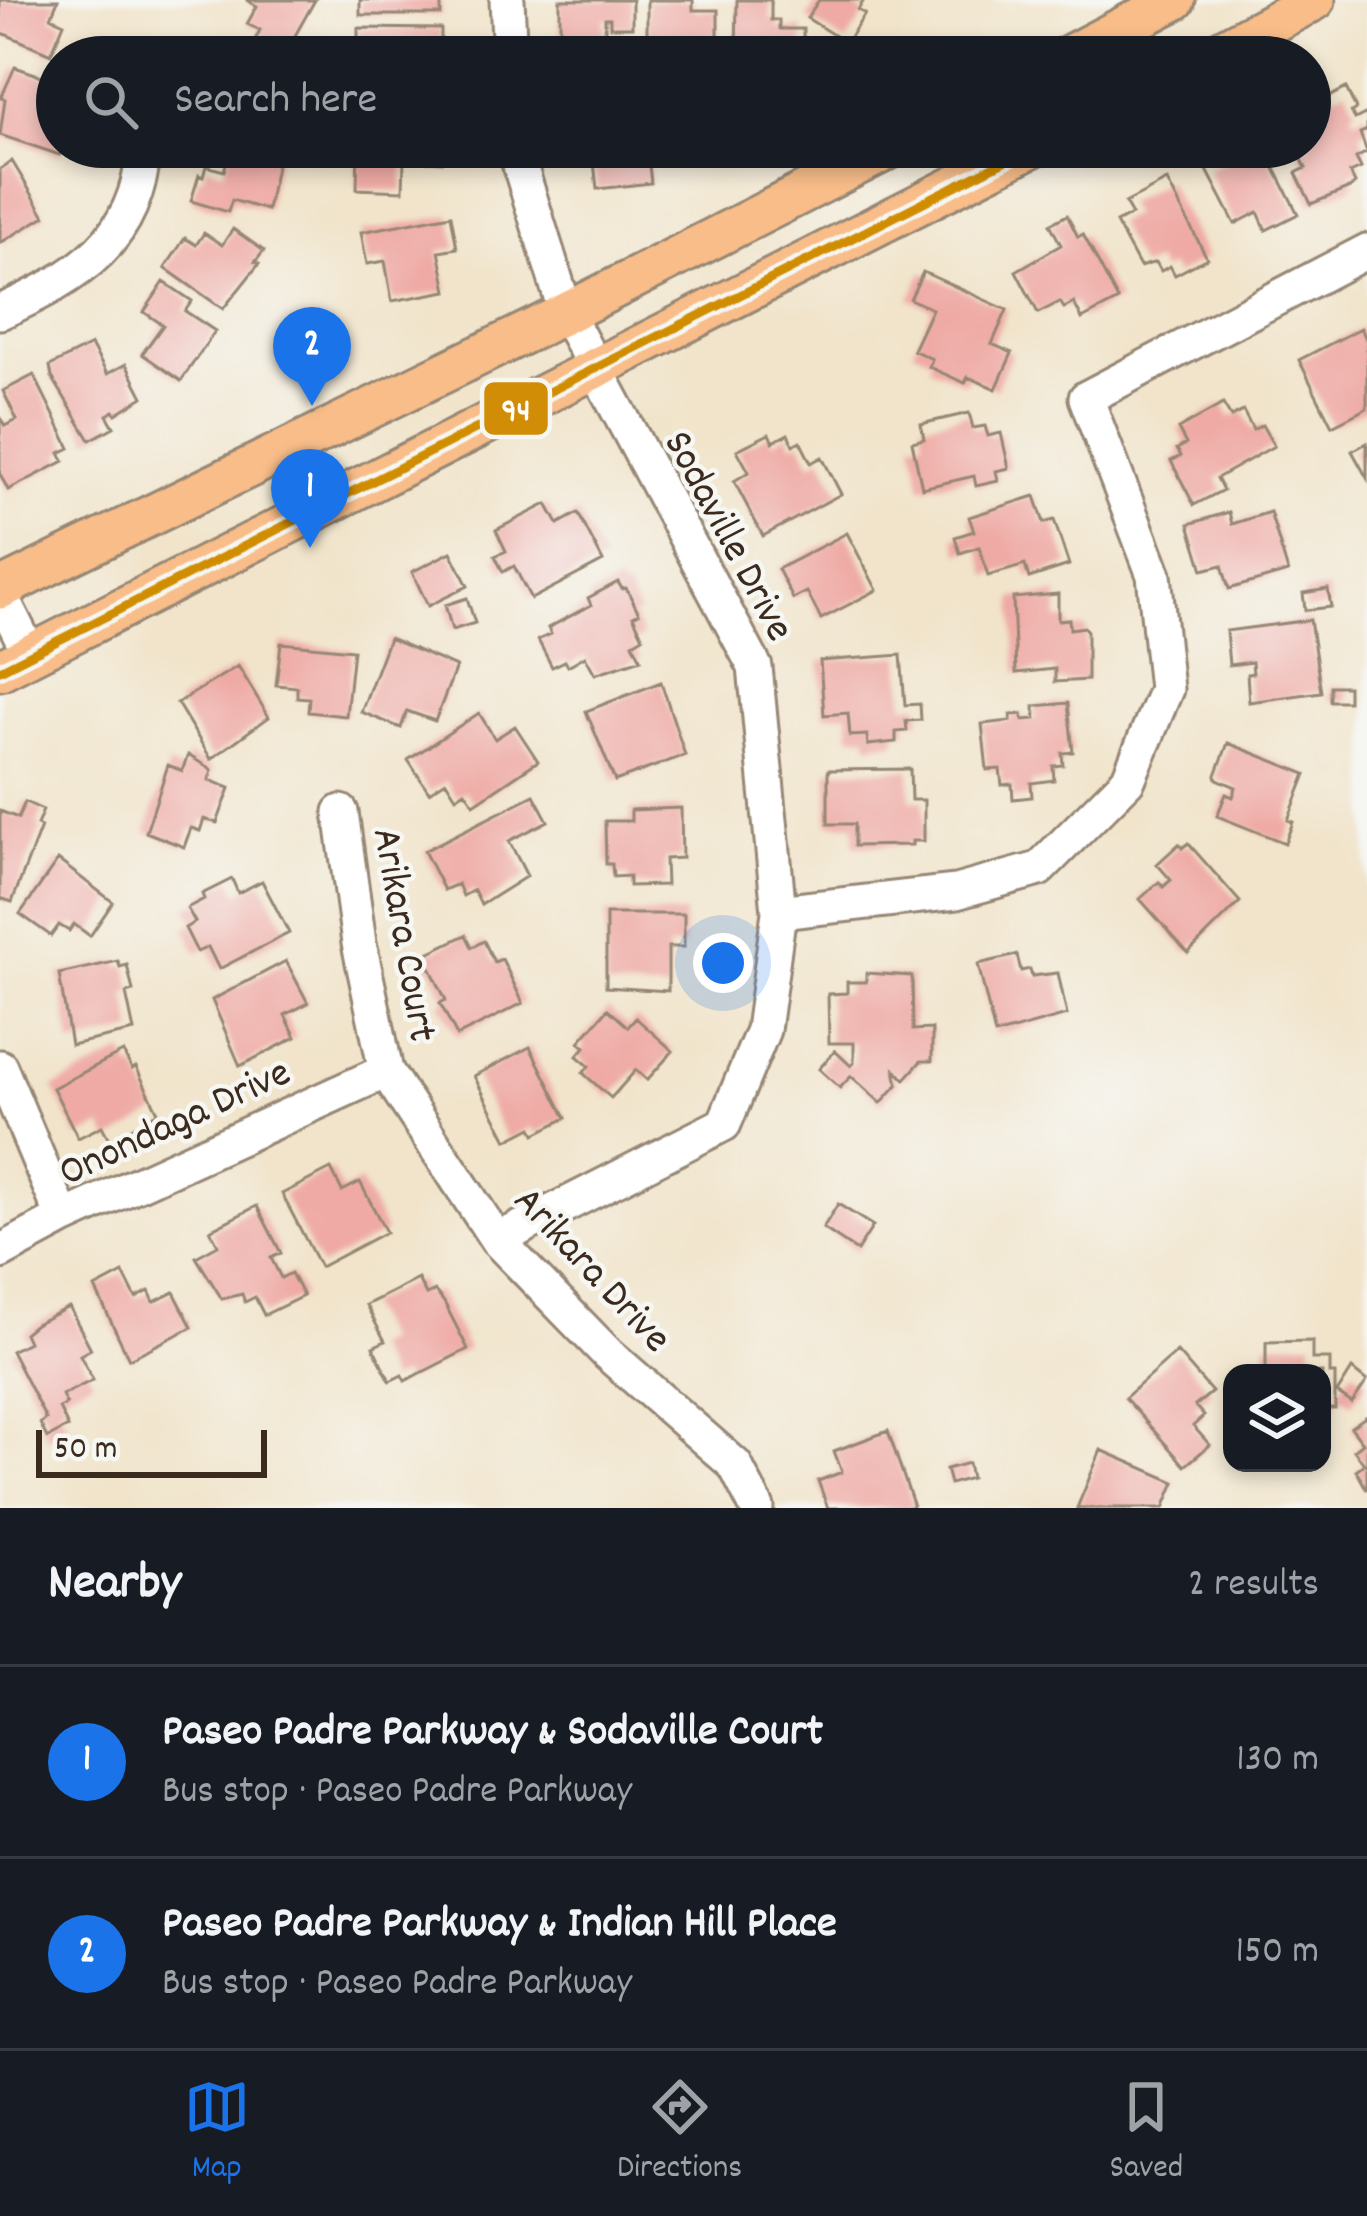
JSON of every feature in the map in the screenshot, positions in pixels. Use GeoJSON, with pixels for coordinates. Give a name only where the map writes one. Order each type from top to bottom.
{"type":"FeatureCollection","features":[{"type":"Feature","properties":{"kind":"main road"},"geometry":{"type":"LineString","coordinates":[[1106,36],[1174,0]]}},
{"type":"Feature","properties":{"kind":"main road"},"geometry":{"type":"LineString","coordinates":[[1247,36],[1315,0]]}},
{"type":"Feature","properties":{"kind":"main road"},"geometry":{"type":"LineString","coordinates":[[0,592],[852,168]]}},
{"type":"Feature","properties":{"kind":"main road"},"geometry":{"type":"LineString","coordinates":[[15,662],[991,168]]}},
{"type":"Feature","properties":{"kind":"street"},"geometry":{"type":"LineString","coordinates":[[507,0],[509,36]]}},
{"type":"Feature","properties":{"kind":"street"},"geometry":{"type":"LineString","coordinates":[[0,312],[56,287],[94,260],[127,219],[139,168]]}},
{"type":"Feature","properties":{"kind":"street","name":"Sodaville Drive"},"geometry":{"type":"LineString","coordinates":[[497,1240],[724,1124],[763,1030],[778,912],[755,667],[566,313],[521,168]]}},
{"type":"Feature","properties":{"kind":"street"},"geometry":{"type":"LineString","coordinates":[[778,912],[956,892],[1039,869],[1128,780],[1166,689],[1154,575],[1086,398],[1367,251]]}},
{"type":"Feature","properties":{"kind":"street"},"geometry":{"type":"LineString","coordinates":[[0,592],[15,662]]}},
{"type":"Feature","properties":{"kind":"street","name":"Arikara Court"},"geometry":{"type":"LineString","coordinates":[[341,812],[359,943],[386,1071]]}},
{"type":"Feature","properties":{"kind":"street"},"geometry":{"type":"LineString","coordinates":[[0,1067],[63,1218]]}},
{"type":"Feature","properties":{"kind":"street","name":"Onondaga Drive"},"geometry":{"type":"LineString","coordinates":[[0,1252],[63,1218],[386,1071]]}},
{"type":"Feature","properties":{"kind":"street","name":"Arikara Drive"},"geometry":{"type":"LineString","coordinates":[[386,1071],[497,1240],[607,1353],[735,1465],[757,1508]]}},
{"type":"Feature","properties":{"kind":"building"},"geometry":{"type":"Polygon","coordinates":[[[0,0],[58,0],[51,17],[64,23],[59,36],[36,36],[36,48],[0,32],[0,0]]]}},
{"type":"Feature","properties":{"kind":"building"},"geometry":{"type":"Polygon","coordinates":[[[246,0],[315,0],[295,36],[257,36],[260,30],[247,24],[257,6],[246,0]]]}},
{"type":"Feature","properties":{"kind":"building"},"geometry":{"type":"Polygon","coordinates":[[[360,0],[441,0],[441,15],[360,15],[360,0]]]}},
{"type":"Feature","properties":{"kind":"building"},"geometry":{"type":"Polygon","coordinates":[[[560,0],[632,0],[632,27],[610,27],[610,18],[605,18],[605,36],[560,36],[560,0]]]}},
{"type":"Feature","properties":{"kind":"building"},"geometry":{"type":"Polygon","coordinates":[[[647,0],[693,0],[693,10],[718,10],[718,36],[647,36],[647,0]]]}},
{"type":"Feature","properties":{"kind":"building"},"geometry":{"type":"Polygon","coordinates":[[[737,0],[771,0],[771,20],[779,20],[779,29],[803,29],[803,36],[736,36],[737,0]]]}},
{"type":"Feature","properties":{"kind":"building"},"geometry":{"type":"Polygon","coordinates":[[[819,0],[864,0],[858,10],[865,14],[851,36],[835,36],[807,18],[819,0]]]}},
{"type":"Feature","properties":{"kind":"building"},"geometry":{"type":"Polygon","coordinates":[[[358,28],[441,29],[441,36],[358,36],[358,28]]]}},
{"type":"Feature","properties":{"kind":"building"},"geometry":{"type":"Polygon","coordinates":[[[15,67],[36,74],[36,147],[0,135],[5,99],[1,98],[15,67]]]}},
{"type":"Feature","properties":{"kind":"building"},"geometry":{"type":"Polygon","coordinates":[[[1346,88],[1356,109],[1351,112],[1355,119],[1367,113],[1367,130],[1360,133],[1367,152],[1356,158],[1361,168],[1350,173],[1355,183],[1350,188],[1311,204],[1296,173],[1331,168],[1331,96],[1346,88]]]}},
{"type":"Feature","properties":{"kind":"building"},"geometry":{"type":"Polygon","coordinates":[[[12,161],[45,216],[0,243],[0,169],[12,161]]]}},
{"type":"Feature","properties":{"kind":"building"},"geometry":{"type":"Polygon","coordinates":[[[205,168],[276,168],[267,210],[232,200],[228,212],[191,201],[205,168]]]}},
{"type":"Feature","properties":{"kind":"building"},"geometry":{"type":"Polygon","coordinates":[[[358,168],[404,168],[403,191],[357,189],[358,168]]]}},
{"type":"Feature","properties":{"kind":"building"},"geometry":{"type":"Polygon","coordinates":[[[595,168],[649,168],[651,183],[597,189],[595,168]]]}},
{"type":"Feature","properties":{"kind":"building"},"geometry":{"type":"Polygon","coordinates":[[[1275,168],[1298,214],[1266,230],[1258,212],[1235,224],[1207,170],[1275,168]]]}},
{"type":"Feature","properties":{"kind":"building"},"geometry":{"type":"Polygon","coordinates":[[[1167,181],[1207,258],[1175,275],[1170,266],[1161,271],[1156,262],[1140,267],[1116,223],[1132,215],[1125,203],[1167,181]]]}},
{"type":"Feature","properties":{"kind":"building"},"geometry":{"type":"Polygon","coordinates":[[[451,215],[457,248],[439,251],[447,291],[392,301],[385,261],[367,264],[361,232],[451,215]]]}},
{"type":"Feature","properties":{"kind":"building"},"geometry":{"type":"Polygon","coordinates":[[[1067,215],[1078,237],[1083,234],[1118,300],[1082,319],[1074,303],[1064,308],[1060,302],[1038,313],[1016,271],[1061,245],[1050,224],[1067,215]]]}},
{"type":"Feature","properties":{"kind":"building"},"geometry":{"type":"Polygon","coordinates":[[[233,229],[264,251],[223,309],[165,268],[185,238],[196,245],[204,233],[222,245],[233,229]]]}},
{"type":"Feature","properties":{"kind":"building"},"geometry":{"type":"Polygon","coordinates":[[[923,272],[1007,310],[992,344],[1012,353],[996,389],[968,377],[965,383],[929,367],[932,359],[913,350],[932,309],[910,299],[923,272]]]}},
{"type":"Feature","properties":{"kind":"building"},"geometry":{"type":"Polygon","coordinates":[[[164,282],[192,301],[185,311],[215,331],[181,381],[142,354],[163,325],[144,312],[164,282]]]}},
{"type":"Feature","properties":{"kind":"building"},"geometry":{"type":"Polygon","coordinates":[[[1361,328],[1367,341],[1367,408],[1332,426],[1299,360],[1361,328]]]}},
{"type":"Feature","properties":{"kind":"building"},"geometry":{"type":"Polygon","coordinates":[[[91,345],[107,374],[126,364],[143,397],[107,415],[114,427],[90,440],[50,366],[91,345]]]}},
{"type":"Feature","properties":{"kind":"building"},"geometry":{"type":"Polygon","coordinates":[[[34,375],[70,448],[60,453],[64,461],[8,490],[0,474],[0,417],[5,426],[17,420],[3,391],[34,375]]]}},
{"type":"Feature","properties":{"kind":"building"},"geometry":{"type":"Polygon","coordinates":[[[1223,404],[1231,417],[1243,411],[1253,430],[1262,425],[1274,446],[1217,478],[1223,490],[1194,505],[1171,461],[1181,456],[1177,449],[1186,444],[1178,429],[1223,404]]]}},
{"type":"Feature","properties":{"kind":"building"},"geometry":{"type":"Polygon","coordinates":[[[969,413],[973,428],[985,426],[988,436],[1001,433],[1009,468],[996,471],[998,481],[976,486],[974,476],[922,488],[912,442],[924,439],[921,424],[969,413]]]}},
{"type":"Feature","properties":{"kind":"building"},"geometry":{"type":"Polygon","coordinates":[[[769,434],[773,442],[788,434],[793,445],[800,441],[811,463],[822,457],[841,494],[763,536],[734,481],[749,472],[737,450],[769,434]]]}},
{"type":"Feature","properties":{"kind":"building"},"geometry":{"type":"Polygon","coordinates":[[[1367,443],[1367,478],[1352,451],[1367,443]]]}},
{"type":"Feature","properties":{"kind":"building"},"geometry":{"type":"Polygon","coordinates":[[[1035,496],[1044,523],[1054,520],[1069,565],[1029,578],[1025,565],[988,576],[979,547],[960,553],[955,537],[974,531],[969,517],[1035,496]]]}},
{"type":"Feature","properties":{"kind":"building"},"geometry":{"type":"Polygon","coordinates":[[[547,504],[558,524],[578,513],[603,561],[531,599],[514,566],[503,572],[495,556],[506,551],[496,530],[547,504]]]}},
{"type":"Feature","properties":{"kind":"building"},"geometry":{"type":"Polygon","coordinates":[[[1229,512],[1232,524],[1270,512],[1288,572],[1229,589],[1222,565],[1203,570],[1189,524],[1229,512]]]}},
{"type":"Feature","properties":{"kind":"building"},"geometry":{"type":"Polygon","coordinates":[[[847,533],[877,590],[821,619],[807,592],[793,599],[778,569],[847,533]]]}},
{"type":"Feature","properties":{"kind":"building"},"geometry":{"type":"Polygon","coordinates":[[[451,552],[468,586],[428,606],[412,572],[451,552]]]}},
{"type":"Feature","properties":{"kind":"building"},"geometry":{"type":"Polygon","coordinates":[[[618,582],[639,613],[633,616],[643,637],[633,643],[641,659],[595,674],[585,656],[568,666],[565,661],[552,667],[538,640],[551,634],[548,628],[591,605],[588,598],[618,582]]]}},
{"type":"Feature","properties":{"kind":"building"},"geometry":{"type":"Polygon","coordinates":[[[1328,589],[1331,607],[1305,610],[1303,593],[1328,589]]]}},
{"type":"Feature","properties":{"kind":"building"},"geometry":{"type":"Polygon","coordinates":[[[1058,594],[1058,620],[1069,619],[1070,629],[1084,627],[1087,631],[1087,680],[1055,682],[1055,669],[1016,673],[1013,598],[1058,594]]]}},
{"type":"Feature","properties":{"kind":"building"},"geometry":{"type":"Polygon","coordinates":[[[467,598],[475,623],[452,630],[445,605],[467,598]]]}},
{"type":"Feature","properties":{"kind":"building"},"geometry":{"type":"Polygon","coordinates":[[[1310,620],[1321,692],[1249,702],[1247,674],[1253,673],[1252,662],[1229,665],[1226,631],[1310,620]]]}},
{"type":"Feature","properties":{"kind":"building"},"geometry":{"type":"Polygon","coordinates":[[[389,638],[456,667],[435,721],[407,711],[401,728],[361,712],[389,638]]]}},
{"type":"Feature","properties":{"kind":"building"},"geometry":{"type":"Polygon","coordinates":[[[281,643],[353,650],[346,716],[308,712],[309,698],[297,697],[297,687],[276,685],[281,643]]]}},
{"type":"Feature","properties":{"kind":"building"},"geometry":{"type":"Polygon","coordinates":[[[901,655],[905,705],[920,704],[921,720],[906,721],[907,731],[896,732],[896,742],[868,745],[867,735],[850,736],[848,713],[824,715],[820,661],[901,655]]]}},
{"type":"Feature","properties":{"kind":"building"},"geometry":{"type":"Polygon","coordinates":[[[238,666],[269,717],[211,759],[177,703],[238,666]]]}},
{"type":"Feature","properties":{"kind":"building"},"geometry":{"type":"Polygon","coordinates":[[[661,682],[685,755],[615,781],[586,711],[661,682]]]}},
{"type":"Feature","properties":{"kind":"building"},"geometry":{"type":"Polygon","coordinates":[[[1330,686],[1348,686],[1348,701],[1330,701],[1330,686]]]}},
{"type":"Feature","properties":{"kind":"building"},"geometry":{"type":"Polygon","coordinates":[[[1068,703],[1073,752],[1062,753],[1063,765],[1053,766],[1054,780],[1031,783],[1032,797],[1013,799],[1012,784],[1002,785],[1000,769],[987,770],[982,724],[1011,721],[1011,715],[1036,719],[1034,706],[1068,703]]]}},
{"type":"Feature","properties":{"kind":"building"},"geometry":{"type":"Polygon","coordinates":[[[479,713],[495,739],[515,726],[538,761],[474,804],[465,791],[456,797],[446,781],[429,792],[408,760],[479,713]]]}},
{"type":"Feature","properties":{"kind":"building"},"geometry":{"type":"Polygon","coordinates":[[[1228,743],[1306,774],[1288,820],[1293,822],[1285,843],[1217,816],[1226,794],[1233,797],[1236,787],[1216,775],[1228,743]]]}},
{"type":"Feature","properties":{"kind":"building"},"geometry":{"type":"Polygon","coordinates":[[[188,755],[212,770],[209,780],[230,788],[217,823],[204,819],[200,831],[191,828],[184,847],[146,832],[168,765],[182,771],[188,755]]]}},
{"type":"Feature","properties":{"kind":"building"},"geometry":{"type":"Polygon","coordinates":[[[910,769],[911,800],[924,800],[924,841],[854,846],[854,824],[828,824],[828,770],[910,769]]]}},
{"type":"Feature","properties":{"kind":"building"},"geometry":{"type":"Polygon","coordinates":[[[534,795],[548,821],[509,841],[527,876],[481,905],[474,890],[463,896],[458,884],[444,890],[424,851],[534,795]]]}},
{"type":"Feature","properties":{"kind":"building"},"geometry":{"type":"Polygon","coordinates":[[[25,802],[43,810],[37,825],[41,827],[12,902],[0,898],[0,811],[18,818],[25,802]]]}},
{"type":"Feature","properties":{"kind":"building"},"geometry":{"type":"Polygon","coordinates":[[[681,808],[682,858],[665,859],[666,885],[629,886],[629,876],[613,877],[612,864],[606,864],[605,821],[631,821],[631,810],[681,808]]]}},
{"type":"Feature","properties":{"kind":"building"},"geometry":{"type":"Polygon","coordinates":[[[1188,843],[1240,902],[1188,953],[1140,899],[1159,882],[1163,887],[1171,880],[1157,864],[1179,844],[1182,848],[1188,843]]]}},
{"type":"Feature","properties":{"kind":"building"},"geometry":{"type":"Polygon","coordinates":[[[58,860],[113,902],[90,936],[74,924],[69,931],[59,925],[51,936],[20,914],[58,860]]]}},
{"type":"Feature","properties":{"kind":"building"},"geometry":{"type":"Polygon","coordinates":[[[232,879],[238,893],[262,881],[289,933],[219,969],[208,947],[197,952],[185,928],[195,922],[187,908],[204,899],[202,894],[232,879]]]}},
{"type":"Feature","properties":{"kind":"building"},"geometry":{"type":"Polygon","coordinates":[[[606,914],[684,914],[684,947],[668,947],[668,991],[606,987],[606,914]]]}},
{"type":"Feature","properties":{"kind":"building"},"geometry":{"type":"Polygon","coordinates":[[[466,935],[472,947],[484,941],[494,962],[502,959],[523,1003],[457,1036],[424,955],[466,935]]]}},
{"type":"Feature","properties":{"kind":"building"},"geometry":{"type":"Polygon","coordinates":[[[1017,955],[1021,971],[1030,969],[1032,976],[1058,973],[1067,1015],[995,1035],[978,964],[1017,955]]]}},
{"type":"Feature","properties":{"kind":"building"},"geometry":{"type":"Polygon","coordinates":[[[118,961],[120,967],[127,965],[133,991],[126,993],[134,1031],[71,1045],[59,974],[118,961]]]}},
{"type":"Feature","properties":{"kind":"building"},"geometry":{"type":"Polygon","coordinates":[[[286,961],[308,1003],[285,1015],[296,1037],[240,1066],[212,1000],[286,961]]]}},
{"type":"Feature","properties":{"kind":"building"},"geometry":{"type":"Polygon","coordinates":[[[866,973],[912,976],[913,1030],[932,1029],[932,1061],[921,1061],[905,1079],[895,1070],[898,1084],[881,1103],[851,1076],[840,1088],[819,1069],[835,1051],[851,1066],[854,1063],[854,1043],[829,1043],[828,994],[847,993],[847,982],[866,982],[866,973]]]}},
{"type":"Feature","properties":{"kind":"building"},"geometry":{"type":"Polygon","coordinates":[[[608,1009],[628,1027],[636,1018],[673,1051],[647,1080],[636,1070],[611,1098],[583,1073],[589,1066],[577,1056],[585,1047],[579,1042],[608,1009]]]}},
{"type":"Feature","properties":{"kind":"building"},"geometry":{"type":"Polygon","coordinates":[[[530,1047],[566,1118],[535,1134],[532,1127],[507,1140],[474,1076],[530,1047]]]}},
{"type":"Feature","properties":{"kind":"building"},"geometry":{"type":"Polygon","coordinates":[[[123,1052],[132,1069],[136,1067],[158,1112],[110,1141],[102,1126],[78,1138],[53,1088],[123,1052]]]}},
{"type":"Feature","properties":{"kind":"building"},"geometry":{"type":"Polygon","coordinates":[[[331,1169],[342,1191],[360,1182],[386,1232],[320,1267],[282,1194],[331,1169]]]}},
{"type":"Feature","properties":{"kind":"building"},"geometry":{"type":"Polygon","coordinates":[[[838,1204],[873,1226],[857,1251],[823,1228],[838,1204]]]}},
{"type":"Feature","properties":{"kind":"building"},"geometry":{"type":"Polygon","coordinates":[[[257,1206],[281,1253],[271,1258],[281,1278],[291,1273],[303,1296],[264,1315],[255,1297],[245,1302],[242,1294],[222,1299],[196,1257],[218,1245],[210,1230],[257,1206]]]}},
{"type":"Feature","properties":{"kind":"building"},"geometry":{"type":"Polygon","coordinates":[[[123,1273],[136,1298],[149,1291],[154,1302],[174,1292],[192,1327],[129,1359],[95,1288],[123,1273]]]}},
{"type":"Feature","properties":{"kind":"building"},"geometry":{"type":"Polygon","coordinates":[[[418,1279],[426,1295],[435,1291],[444,1302],[468,1349],[405,1381],[402,1375],[390,1381],[373,1347],[385,1341],[366,1305],[418,1279]]]}},
{"type":"Feature","properties":{"kind":"building"},"geometry":{"type":"Polygon","coordinates":[[[69,1307],[91,1349],[80,1355],[93,1380],[62,1395],[66,1404],[59,1408],[68,1427],[47,1438],[40,1423],[46,1419],[11,1351],[28,1342],[24,1333],[35,1324],[69,1307]]]}},
{"type":"Feature","properties":{"kind":"building"},"geometry":{"type":"Polygon","coordinates":[[[1312,1341],[1312,1359],[1330,1359],[1330,1364],[1266,1364],[1266,1342],[1312,1341]]]}},
{"type":"Feature","properties":{"kind":"building"},"geometry":{"type":"Polygon","coordinates":[[[1177,1352],[1212,1392],[1195,1406],[1204,1416],[1193,1426],[1210,1445],[1185,1466],[1125,1398],[1177,1352]]]}},
{"type":"Feature","properties":{"kind":"building"},"geometry":{"type":"Polygon","coordinates":[[[1352,1369],[1367,1381],[1352,1403],[1337,1393],[1352,1369]]]}},
{"type":"Feature","properties":{"kind":"building"},"geometry":{"type":"Polygon","coordinates":[[[1331,1374],[1335,1374],[1335,1409],[1331,1409],[1331,1374]]]}},
{"type":"Feature","properties":{"kind":"building"},"geometry":{"type":"Polygon","coordinates":[[[1367,1416],[1367,1490],[1356,1470],[1364,1464],[1354,1450],[1363,1443],[1351,1427],[1367,1416]]]}},
{"type":"Feature","properties":{"kind":"building"},"geometry":{"type":"Polygon","coordinates":[[[888,1431],[911,1508],[828,1508],[818,1481],[842,1472],[834,1451],[888,1431]]]}},
{"type":"Feature","properties":{"kind":"building"},"geometry":{"type":"Polygon","coordinates":[[[1101,1450],[1175,1482],[1164,1508],[1077,1508],[1101,1450]]]}},
{"type":"Feature","properties":{"kind":"building"},"geometry":{"type":"Polygon","coordinates":[[[968,1463],[971,1478],[950,1484],[946,1469],[968,1463]]]}},
{"type":"Feature","properties":{"kind":"transit line","name":"94"},"geometry":{"type":"LineString","coordinates":[[0,670],[991,168]]}},
{"type":"Feature","properties":{"kind":"place","name":"Paseo Padre Parkway & Indian Hill Place"},"geometry":{"type":"Point","coordinates":[312,406]}},
{"type":"Feature","properties":{"kind":"place","name":"Paseo Padre Parkway & Sodaville Court"},"geometry":{"type":"Point","coordinates":[310,548]}}]}
